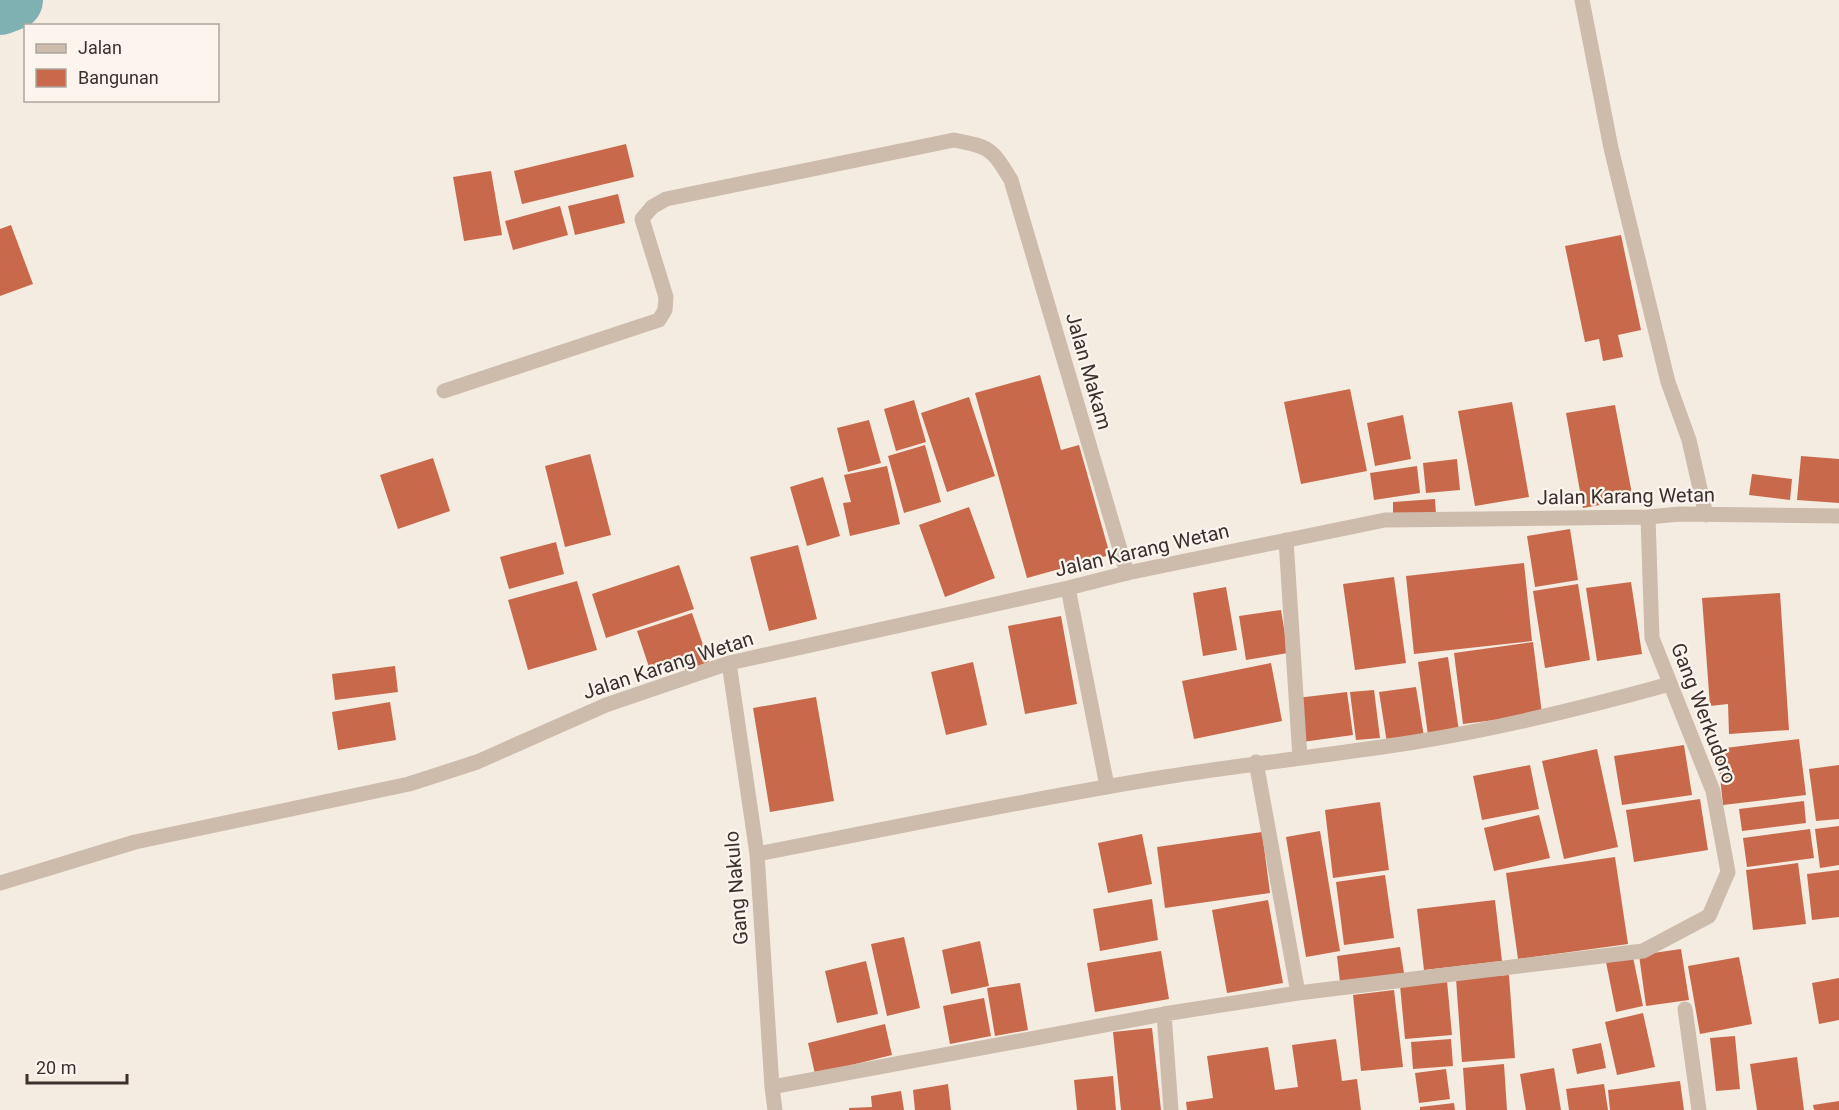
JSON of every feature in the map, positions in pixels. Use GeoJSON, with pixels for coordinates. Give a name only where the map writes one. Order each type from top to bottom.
{"type":"FeatureCollection","features":[{"type":"Feature","properties":{"kind":"street"},"geometry":{"type":"LineString","coordinates":[[1582,0],[1614,160],[1668,382],[1689,440],[1706,515]]}},
{"type":"Feature","properties":{"kind":"street","name":"Jalan Makam"},"geometry":{"type":"LineString","coordinates":[[444,391],[659,320],[665,310],[666,297],[642,219],[652,207],[666,199],[954,140],[982,146],[997,158],[1011,180],[1127,573]]}},
{"type":"Feature","properties":{"kind":"street","name":"Jalan Karang Wetan"},"geometry":{"type":"LineString","coordinates":[[0,883],[135,842],[409,784],[477,762],[606,705],[729,663],[1127,573],[1385,520],[1648,517],[1680,514],[1839,516]]}},
{"type":"Feature","properties":{"kind":"street","name":"Gang Werkudoro"},"geometry":{"type":"LineString","coordinates":[[1298,993],[1643,951],[1709,916],[1728,872],[1713,791],[1652,638],[1648,517]]}},
{"type":"Feature","properties":{"kind":"street"},"geometry":{"type":"LineString","coordinates":[[1286,540],[1300,758]]}},
{"type":"Feature","properties":{"kind":"street"},"geometry":{"type":"LineString","coordinates":[[1068,588],[1107,786]]}},
{"type":"Feature","properties":{"kind":"street","name":"Gang Nakulo"},"geometry":{"type":"LineString","coordinates":[[729,663],[757,854],[775,1110]]}},
{"type":"Feature","properties":{"kind":"street"},"geometry":{"type":"LineString","coordinates":[[757,854],[1107,786],[1256,762],[1418,741],[1558,713],[1670,684]]}},
{"type":"Feature","properties":{"kind":"street"},"geometry":{"type":"LineString","coordinates":[[772,1087],[1164,1014],[1298,993],[1256,762]]}},
{"type":"Feature","properties":{"kind":"street"},"geometry":{"type":"LineString","coordinates":[[1685,1009],[1699,1110]]}},
{"type":"Feature","properties":{"kind":"street"},"geometry":{"type":"LineString","coordinates":[[1164,1014],[1171,1110]]}},
{"type":"Feature","properties":{"kind":"building"},"geometry":{"type":"Polygon","coordinates":[[[626,144],[634,177],[522,204],[514,171],[626,144]]]}},
{"type":"Feature","properties":{"kind":"building"},"geometry":{"type":"Polygon","coordinates":[[[491,171],[502,235],[464,241],[453,177],[491,171]]]}},
{"type":"Feature","properties":{"kind":"building"},"geometry":{"type":"Polygon","coordinates":[[[618,194],[625,223],[575,235],[568,206],[618,194]]]}},
{"type":"Feature","properties":{"kind":"building"},"geometry":{"type":"Polygon","coordinates":[[[560,206],[568,235],[513,250],[505,221],[560,206]]]}},
{"type":"Feature","properties":{"kind":"building"},"geometry":{"type":"Polygon","coordinates":[[[11,225],[33,284],[0,296],[0,229],[11,225]]]}},
{"type":"Feature","properties":{"kind":"building"},"geometry":{"type":"Polygon","coordinates":[[[1621,235],[1641,330],[1618,335],[1623,357],[1603,361],[1599,339],[1585,342],[1565,246],[1621,235]]]}},
{"type":"Feature","properties":{"kind":"building"},"geometry":{"type":"Polygon","coordinates":[[[1040,375],[1061,450],[1079,445],[1110,555],[1027,578],[975,393],[1040,375]]]}},
{"type":"Feature","properties":{"kind":"building"},"geometry":{"type":"Polygon","coordinates":[[[1350,389],[1367,471],[1301,484],[1284,402],[1350,389]]]}},
{"type":"Feature","properties":{"kind":"building"},"geometry":{"type":"Polygon","coordinates":[[[969,397],[995,476],[947,492],[921,413],[969,397]]]}},
{"type":"Feature","properties":{"kind":"building"},"geometry":{"type":"Polygon","coordinates":[[[914,400],[926,442],[896,451],[884,409],[914,400]]]}},
{"type":"Feature","properties":{"kind":"building"},"geometry":{"type":"Polygon","coordinates":[[[1512,402],[1529,497],[1475,506],[1458,411],[1512,402]]]}},
{"type":"Feature","properties":{"kind":"building"},"geometry":{"type":"Polygon","coordinates":[[[1615,405],[1633,499],[1583,508],[1566,413],[1615,405]]]}},
{"type":"Feature","properties":{"kind":"building"},"geometry":{"type":"Polygon","coordinates":[[[1403,415],[1411,459],[1375,466],[1367,423],[1403,415]]]}},
{"type":"Feature","properties":{"kind":"building"},"geometry":{"type":"Polygon","coordinates":[[[869,420],[881,463],[848,472],[837,428],[869,420]]]}},
{"type":"Feature","properties":{"kind":"building"},"geometry":{"type":"Polygon","coordinates":[[[925,445],[941,502],[904,513],[888,456],[925,445]]]}},
{"type":"Feature","properties":{"kind":"building"},"geometry":{"type":"Polygon","coordinates":[[[590,454],[611,535],[565,547],[545,466],[590,454]]]}},
{"type":"Feature","properties":{"kind":"building"},"geometry":{"type":"Polygon","coordinates":[[[1801,456],[1839,459],[1839,503],[1797,500],[1801,456]]]}},
{"type":"Feature","properties":{"kind":"building"},"geometry":{"type":"Polygon","coordinates":[[[433,458],[450,511],[398,529],[380,475],[433,458]]]}},
{"type":"Feature","properties":{"kind":"building"},"geometry":{"type":"Polygon","coordinates":[[[1457,459],[1460,490],[1426,493],[1423,463],[1457,459]]]}},
{"type":"Feature","properties":{"kind":"building"},"geometry":{"type":"Polygon","coordinates":[[[887,466],[900,524],[850,536],[843,503],[851,502],[844,475],[887,466]]]}},
{"type":"Feature","properties":{"kind":"building"},"geometry":{"type":"Polygon","coordinates":[[[1417,466],[1420,493],[1374,500],[1370,473],[1417,466]]]}},
{"type":"Feature","properties":{"kind":"building"},"geometry":{"type":"Polygon","coordinates":[[[1752,474],[1792,479],[1790,500],[1749,495],[1752,474]]]}},
{"type":"Feature","properties":{"kind":"building"},"geometry":{"type":"Polygon","coordinates":[[[823,477],[840,536],[807,546],[790,487],[823,477]]]}},
{"type":"Feature","properties":{"kind":"building"},"geometry":{"type":"Polygon","coordinates":[[[1435,499],[1436,514],[1393,517],[1393,502],[1435,499]]]}},
{"type":"Feature","properties":{"kind":"building"},"geometry":{"type":"Polygon","coordinates":[[[969,507],[995,578],[945,597],[919,525],[969,507]]]}},
{"type":"Feature","properties":{"kind":"building"},"geometry":{"type":"Polygon","coordinates":[[[1570,529],[1578,580],[1535,587],[1527,536],[1570,529]]]}},
{"type":"Feature","properties":{"kind":"building"},"geometry":{"type":"Polygon","coordinates":[[[556,542],[564,574],[509,589],[500,557],[556,542]]]}},
{"type":"Feature","properties":{"kind":"building"},"geometry":{"type":"Polygon","coordinates":[[[798,545],[817,619],[769,631],[750,557],[798,545]]]}},
{"type":"Feature","properties":{"kind":"building"},"geometry":{"type":"Polygon","coordinates":[[[1524,563],[1532,641],[1414,654],[1406,576],[1524,563]]]}},
{"type":"Feature","properties":{"kind":"building"},"geometry":{"type":"Polygon","coordinates":[[[679,565],[694,609],[606,638],[592,594],[679,565]]]}},
{"type":"Feature","properties":{"kind":"building"},"geometry":{"type":"Polygon","coordinates":[[[1394,577],[1406,663],[1355,670],[1343,584],[1394,577]]]}},
{"type":"Feature","properties":{"kind":"building"},"geometry":{"type":"Polygon","coordinates":[[[577,581],[597,650],[528,670],[508,600],[577,581]]]}},
{"type":"Feature","properties":{"kind":"building"},"geometry":{"type":"Polygon","coordinates":[[[1631,582],[1642,654],[1597,661],[1586,588],[1631,582]]]}},
{"type":"Feature","properties":{"kind":"building"},"geometry":{"type":"Polygon","coordinates":[[[1578,584],[1590,660],[1545,668],[1533,591],[1578,584]]]}},
{"type":"Feature","properties":{"kind":"building"},"geometry":{"type":"Polygon","coordinates":[[[1226,587],[1237,650],[1203,656],[1193,593],[1226,587]]]}},
{"type":"Feature","properties":{"kind":"building"},"geometry":{"type":"Polygon","coordinates":[[[1780,593],[1789,730],[1729,734],[1728,704],[1710,706],[1702,598],[1780,593]]]}},
{"type":"Feature","properties":{"kind":"building"},"geometry":{"type":"Polygon","coordinates":[[[1281,610],[1288,653],[1246,660],[1239,616],[1281,610]]]}},
{"type":"Feature","properties":{"kind":"building"},"geometry":{"type":"Polygon","coordinates":[[[692,613],[709,662],[685,670],[681,660],[650,670],[637,631],[692,613]]]}},
{"type":"Feature","properties":{"kind":"building"},"geometry":{"type":"Polygon","coordinates":[[[1061,616],[1077,704],[1025,714],[1008,626],[1061,616]]]}},
{"type":"Feature","properties":{"kind":"building"},"geometry":{"type":"Polygon","coordinates":[[[1533,642],[1542,714],[1463,724],[1454,653],[1533,642]]]}},
{"type":"Feature","properties":{"kind":"building"},"geometry":{"type":"Polygon","coordinates":[[[1448,657],[1459,731],[1428,735],[1418,662],[1448,657]]]}},
{"type":"Feature","properties":{"kind":"building"},"geometry":{"type":"Polygon","coordinates":[[[973,662],[987,725],[946,735],[931,672],[973,662]]]}},
{"type":"Feature","properties":{"kind":"building"},"geometry":{"type":"Polygon","coordinates":[[[1271,663],[1282,721],[1194,739],[1182,681],[1271,663]]]}},
{"type":"Feature","properties":{"kind":"building"},"geometry":{"type":"Polygon","coordinates":[[[395,666],[398,692],[335,700],[332,674],[395,666]]]}},
{"type":"Feature","properties":{"kind":"building"},"geometry":{"type":"Polygon","coordinates":[[[1416,687],[1424,737],[1387,743],[1379,692],[1416,687]]]}},
{"type":"Feature","properties":{"kind":"building"},"geometry":{"type":"Polygon","coordinates":[[[1374,690],[1380,738],[1356,740],[1350,692],[1374,690]]]}},
{"type":"Feature","properties":{"kind":"building"},"geometry":{"type":"Polygon","coordinates":[[[1347,692],[1353,735],[1302,742],[1297,698],[1347,692]]]}},
{"type":"Feature","properties":{"kind":"building"},"geometry":{"type":"Polygon","coordinates":[[[816,697],[834,801],[770,812],[753,708],[816,697]]]}},
{"type":"Feature","properties":{"kind":"building"},"geometry":{"type":"Polygon","coordinates":[[[390,702],[396,740],[338,750],[332,712],[390,702]]]}},
{"type":"Feature","properties":{"kind":"building"},"geometry":{"type":"Polygon","coordinates":[[[1799,739],[1806,795],[1723,805],[1717,749],[1799,739]]]}},
{"type":"Feature","properties":{"kind":"building"},"geometry":{"type":"Polygon","coordinates":[[[1684,745],[1692,795],[1622,805],[1614,756],[1684,745]]]}},
{"type":"Feature","properties":{"kind":"building"},"geometry":{"type":"Polygon","coordinates":[[[1597,749],[1618,847],[1564,859],[1542,761],[1597,749]]]}},
{"type":"Feature","properties":{"kind":"building"},"geometry":{"type":"Polygon","coordinates":[[[1530,765],[1539,809],[1482,820],[1473,776],[1530,765]]]}},
{"type":"Feature","properties":{"kind":"building"},"geometry":{"type":"Polygon","coordinates":[[[1839,765],[1839,819],[1816,821],[1809,769],[1839,765]]]}},
{"type":"Feature","properties":{"kind":"building"},"geometry":{"type":"Polygon","coordinates":[[[1700,799],[1708,850],[1634,862],[1626,810],[1700,799]]]}},
{"type":"Feature","properties":{"kind":"building"},"geometry":{"type":"Polygon","coordinates":[[[1804,801],[1806,823],[1742,831],[1739,809],[1804,801]]]}},
{"type":"Feature","properties":{"kind":"building"},"geometry":{"type":"Polygon","coordinates":[[[1380,802],[1389,870],[1333,878],[1325,810],[1380,802]]]}},
{"type":"Feature","properties":{"kind":"building"},"geometry":{"type":"Polygon","coordinates":[[[1539,815],[1550,858],[1494,871],[1484,828],[1539,815]]]}},
{"type":"Feature","properties":{"kind":"building"},"geometry":{"type":"Polygon","coordinates":[[[1839,826],[1839,865],[1820,868],[1815,829],[1839,826]]]}},
{"type":"Feature","properties":{"kind":"building"},"geometry":{"type":"Polygon","coordinates":[[[1810,829],[1814,858],[1747,867],[1743,838],[1810,829]]]}},
{"type":"Feature","properties":{"kind":"building"},"geometry":{"type":"Polygon","coordinates":[[[1320,831],[1340,951],[1306,957],[1286,837],[1320,831]]]}},
{"type":"Feature","properties":{"kind":"building"},"geometry":{"type":"Polygon","coordinates":[[[1262,832],[1270,893],[1165,908],[1157,847],[1262,832]]]}},
{"type":"Feature","properties":{"kind":"building"},"geometry":{"type":"Polygon","coordinates":[[[1142,834],[1152,884],[1108,893],[1098,843],[1142,834]]]}},
{"type":"Feature","properties":{"kind":"building"},"geometry":{"type":"Polygon","coordinates":[[[1615,857],[1628,944],[1518,959],[1506,873],[1615,857]]]}},
{"type":"Feature","properties":{"kind":"building"},"geometry":{"type":"Polygon","coordinates":[[[1798,863],[1806,924],[1753,930],[1746,870],[1798,863]]]}},
{"type":"Feature","properties":{"kind":"building"},"geometry":{"type":"Polygon","coordinates":[[[1839,870],[1839,917],[1812,920],[1807,874],[1839,870]]]}},
{"type":"Feature","properties":{"kind":"building"},"geometry":{"type":"Polygon","coordinates":[[[1385,875],[1394,938],[1344,945],[1336,882],[1385,875]]]}},
{"type":"Feature","properties":{"kind":"building"},"geometry":{"type":"Polygon","coordinates":[[[1152,899],[1158,940],[1100,951],[1093,909],[1152,899]]]}},
{"type":"Feature","properties":{"kind":"building"},"geometry":{"type":"Polygon","coordinates":[[[1268,900],[1283,983],[1227,993],[1212,910],[1268,900]]]}},
{"type":"Feature","properties":{"kind":"building"},"geometry":{"type":"Polygon","coordinates":[[[1495,900],[1502,961],[1424,970],[1417,909],[1495,900]]]}},
{"type":"Feature","properties":{"kind":"building"},"geometry":{"type":"Polygon","coordinates":[[[904,937],[920,1008],[887,1016],[871,944],[904,937]]]}},
{"type":"Feature","properties":{"kind":"building"},"geometry":{"type":"Polygon","coordinates":[[[980,941],[989,986],[951,994],[942,950],[980,941]]]}},
{"type":"Feature","properties":{"kind":"building"},"geometry":{"type":"Polygon","coordinates":[[[1400,947],[1404,973],[1340,982],[1337,956],[1400,947]]]}},
{"type":"Feature","properties":{"kind":"building"},"geometry":{"type":"Polygon","coordinates":[[[1681,949],[1689,1000],[1646,1006],[1639,955],[1681,949]]]}},
{"type":"Feature","properties":{"kind":"building"},"geometry":{"type":"Polygon","coordinates":[[[1161,951],[1169,999],[1095,1012],[1087,963],[1161,951]]]}},
{"type":"Feature","properties":{"kind":"building"},"geometry":{"type":"Polygon","coordinates":[[[1633,957],[1643,1006],[1616,1012],[1606,962],[1633,957]]]}},
{"type":"Feature","properties":{"kind":"building"},"geometry":{"type":"Polygon","coordinates":[[[1739,957],[1752,1024],[1700,1034],[1688,966],[1739,957]]]}},
{"type":"Feature","properties":{"kind":"building"},"geometry":{"type":"Polygon","coordinates":[[[866,961],[878,1014],[837,1023],[825,971],[866,961]]]}},
{"type":"Feature","properties":{"kind":"building"},"geometry":{"type":"Polygon","coordinates":[[[1509,975],[1515,1058],[1462,1062],[1456,979],[1509,975]]]}},
{"type":"Feature","properties":{"kind":"building"},"geometry":{"type":"Polygon","coordinates":[[[1839,978],[1839,1020],[1819,1024],[1812,983],[1839,978]]]}},
{"type":"Feature","properties":{"kind":"building"},"geometry":{"type":"Polygon","coordinates":[[[1447,981],[1452,1035],[1405,1039],[1400,985],[1447,981]]]}},
{"type":"Feature","properties":{"kind":"building"},"geometry":{"type":"Polygon","coordinates":[[[1020,983],[1028,1030],[995,1036],[987,988],[1020,983]]]}},
{"type":"Feature","properties":{"kind":"building"},"geometry":{"type":"Polygon","coordinates":[[[1394,990],[1403,1067],[1361,1071],[1353,995],[1394,990]]]}},
{"type":"Feature","properties":{"kind":"building"},"geometry":{"type":"Polygon","coordinates":[[[984,998],[991,1036],[950,1044],[943,1006],[984,998]]]}},
{"type":"Feature","properties":{"kind":"building"},"geometry":{"type":"Polygon","coordinates":[[[1643,1013],[1655,1067],[1617,1075],[1605,1022],[1643,1013]]]}},
{"type":"Feature","properties":{"kind":"building"},"geometry":{"type":"Polygon","coordinates":[[[885,1024],[892,1055],[815,1074],[808,1043],[885,1024]]]}},
{"type":"Feature","properties":{"kind":"building"},"geometry":{"type":"Polygon","coordinates":[[[1152,1028],[1161,1110],[1121,1110],[1113,1032],[1152,1028]]]}},
{"type":"Feature","properties":{"kind":"building"},"geometry":{"type":"Polygon","coordinates":[[[1735,1036],[1740,1089],[1716,1091],[1710,1038],[1735,1036]]]}},
{"type":"Feature","properties":{"kind":"building"},"geometry":{"type":"Polygon","coordinates":[[[1336,1039],[1342,1081],[1357,1079],[1361,1110],[1187,1110],[1186,1102],[1213,1098],[1207,1056],[1268,1047],[1275,1090],[1298,1087],[1292,1045],[1336,1039]]]}},
{"type":"Feature","properties":{"kind":"building"},"geometry":{"type":"Polygon","coordinates":[[[1451,1039],[1453,1066],[1413,1069],[1411,1042],[1451,1039]]]}},
{"type":"Feature","properties":{"kind":"building"},"geometry":{"type":"Polygon","coordinates":[[[1601,1043],[1606,1068],[1577,1074],[1572,1049],[1601,1043]]]}},
{"type":"Feature","properties":{"kind":"building"},"geometry":{"type":"Polygon","coordinates":[[[1797,1057],[1804,1110],[1757,1110],[1750,1064],[1797,1057]]]}},
{"type":"Feature","properties":{"kind":"building"},"geometry":{"type":"Polygon","coordinates":[[[1504,1064],[1507,1110],[1466,1110],[1463,1068],[1504,1064]]]}},
{"type":"Feature","properties":{"kind":"building"},"geometry":{"type":"Polygon","coordinates":[[[1554,1068],[1561,1110],[1526,1110],[1520,1074],[1554,1068]]]}},
{"type":"Feature","properties":{"kind":"building"},"geometry":{"type":"Polygon","coordinates":[[[1446,1069],[1450,1099],[1419,1103],[1415,1073],[1446,1069]]]}},
{"type":"Feature","properties":{"kind":"building"},"geometry":{"type":"Polygon","coordinates":[[[1113,1076],[1116,1110],[1077,1110],[1074,1080],[1113,1076]]]}},
{"type":"Feature","properties":{"kind":"building"},"geometry":{"type":"Polygon","coordinates":[[[1680,1081],[1684,1110],[1610,1110],[1608,1090],[1680,1081]]]}},
{"type":"Feature","properties":{"kind":"building"},"geometry":{"type":"Polygon","coordinates":[[[948,1084],[951,1110],[915,1110],[913,1090],[948,1084]]]}},
{"type":"Feature","properties":{"kind":"building"},"geometry":{"type":"Polygon","coordinates":[[[1604,1084],[1608,1110],[1569,1110],[1566,1089],[1604,1084]]]}},
{"type":"Feature","properties":{"kind":"building"},"geometry":{"type":"Polygon","coordinates":[[[901,1091],[904,1110],[849,1110],[849,1108],[872,1107],[871,1096],[901,1091]]]}},
{"type":"Feature","properties":{"kind":"building"},"geometry":{"type":"Polygon","coordinates":[[[1839,1101],[1839,1110],[1814,1110],[1813,1105],[1839,1101]]]}},
{"type":"Feature","properties":{"kind":"building"},"geometry":{"type":"Polygon","coordinates":[[[1454,1103],[1455,1110],[1420,1110],[1420,1107],[1454,1103]]]}},
{"type":"Feature","properties":{"kind":"waterway"},"geometry":{"type":"LineString","coordinates":[[0,5],[13,0]]}}]}
